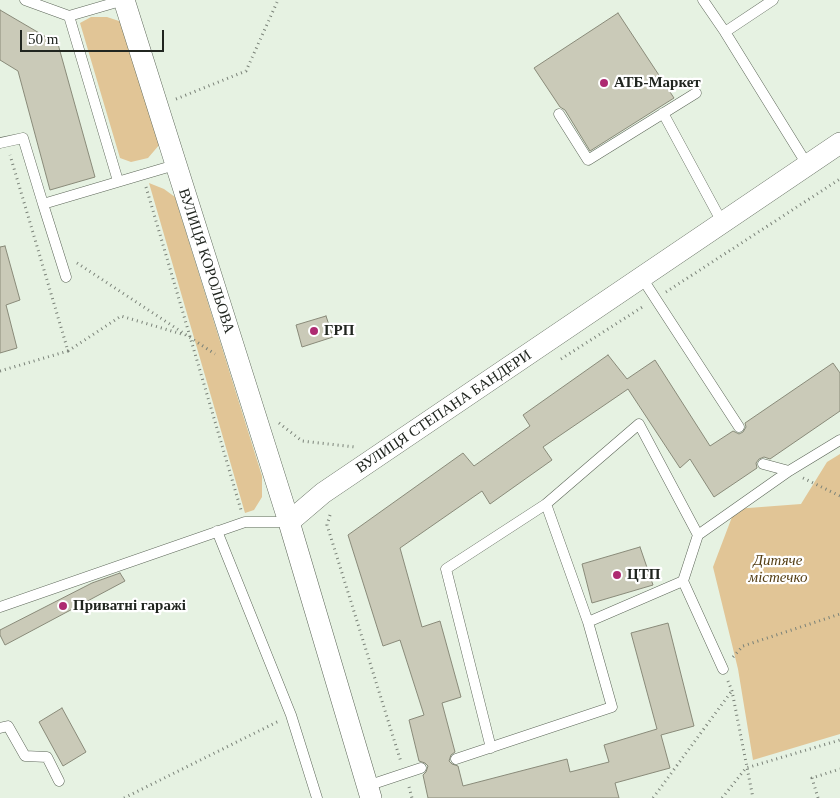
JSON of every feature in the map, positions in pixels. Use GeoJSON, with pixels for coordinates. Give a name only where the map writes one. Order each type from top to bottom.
{"type":"FeatureCollection","features":[{"type":"Feature","properties":{"kind":"street","name":"ВУЛИЦЯ КОРОЛЬОВА"},"geometry":{"type":"LineString","coordinates":[[124,0],[289,522]]}},
{"type":"Feature","properties":{"kind":"street","name":"ВУЛИЦЯ СТЕПАНА БАНДЕРИ"},"geometry":{"type":"LineString","coordinates":[[289,522],[323,493],[840,143]]}},
{"type":"Feature","properties":{"kind":"street"},"geometry":{"type":"LineString","coordinates":[[289,522],[369,792]]}},
{"type":"Feature","properties":{"kind":"lane"},"geometry":{"type":"LineString","coordinates":[[25,0],[69,16],[124,0]]}},
{"type":"Feature","properties":{"kind":"lane"},"geometry":{"type":"LineString","coordinates":[[703,0],[808,166]]}},
{"type":"Feature","properties":{"kind":"lane"},"geometry":{"type":"LineString","coordinates":[[725,32],[773,0]]}},
{"type":"Feature","properties":{"kind":"lane"},"geometry":{"type":"LineString","coordinates":[[69,16],[118,181]]}},
{"type":"Feature","properties":{"kind":"lane"},"geometry":{"type":"LineString","coordinates":[[559,114],[588,160],[696,93]]}},
{"type":"Feature","properties":{"kind":"lane"},"geometry":{"type":"LineString","coordinates":[[663,113],[723,224]]}},
{"type":"Feature","properties":{"kind":"lane"},"geometry":{"type":"LineString","coordinates":[[0,143],[23,138],[66,277]]}},
{"type":"Feature","properties":{"kind":"lane"},"geometry":{"type":"LineString","coordinates":[[43,204],[175,165]]}},
{"type":"Feature","properties":{"kind":"lane"},"geometry":{"type":"LineString","coordinates":[[642,278],[739,427]]}},
{"type":"Feature","properties":{"kind":"lane"},"geometry":{"type":"LineString","coordinates":[[491,748],[446,569],[546,504],[639,424],[698,535]]}},
{"type":"Feature","properties":{"kind":"lane"},"geometry":{"type":"LineString","coordinates":[[723,668],[683,581],[698,535],[789,471],[840,440]]}},
{"type":"Feature","properties":{"kind":"lane"},"geometry":{"type":"LineString","coordinates":[[763,464],[789,471]]}},
{"type":"Feature","properties":{"kind":"lane"},"geometry":{"type":"LineString","coordinates":[[456,759],[612,707],[588,622],[546,504]]}},
{"type":"Feature","properties":{"kind":"lane"},"geometry":{"type":"LineString","coordinates":[[0,607],[245,522],[289,522]]}},
{"type":"Feature","properties":{"kind":"lane"},"geometry":{"type":"LineString","coordinates":[[218,531],[290,715],[317,798]]}},
{"type":"Feature","properties":{"kind":"lane"},"geometry":{"type":"LineString","coordinates":[[588,622],[683,581]]}},
{"type":"Feature","properties":{"kind":"lane"},"geometry":{"type":"LineString","coordinates":[[0,728],[8,726],[25,756],[47,757],[59,781]]}},
{"type":"Feature","properties":{"kind":"lane"},"geometry":{"type":"LineString","coordinates":[[369,792],[404,773],[421,768]]}},
{"type":"Feature","properties":{"kind":"path"},"geometry":{"type":"LineString","coordinates":[[157,107],[246,71],[278,0]]}},
{"type":"Feature","properties":{"kind":"path"},"geometry":{"type":"LineString","coordinates":[[5,156],[10,155],[68,350]]}},
{"type":"Feature","properties":{"kind":"path"},"geometry":{"type":"LineString","coordinates":[[143,174],[245,522]]}},
{"type":"Feature","properties":{"kind":"path"},"geometry":{"type":"LineString","coordinates":[[556,362],[840,179]]}},
{"type":"Feature","properties":{"kind":"path"},"geometry":{"type":"LineString","coordinates":[[57,250],[190,337]]}},
{"type":"Feature","properties":{"kind":"path"},"geometry":{"type":"LineString","coordinates":[[0,371],[68,350],[121,316],[190,337]]}},
{"type":"Feature","properties":{"kind":"path"},"geometry":{"type":"LineString","coordinates":[[273,418],[302,440],[355,447],[347,452]]}},
{"type":"Feature","properties":{"kind":"path"},"geometry":{"type":"LineString","coordinates":[[789,471],[840,496]]}},
{"type":"Feature","properties":{"kind":"path"},"geometry":{"type":"LineString","coordinates":[[332,510],[327,525],[412,798]]}},
{"type":"Feature","properties":{"kind":"path"},"geometry":{"type":"LineString","coordinates":[[753,798],[732,691],[723,668],[743,646],[840,614]]}},
{"type":"Feature","properties":{"kind":"path"},"geometry":{"type":"LineString","coordinates":[[653,798],[732,691]]}},
{"type":"Feature","properties":{"kind":"path"},"geometry":{"type":"LineString","coordinates":[[124,798],[290,715]]}},
{"type":"Feature","properties":{"kind":"path"},"geometry":{"type":"LineString","coordinates":[[722,798],[746,768],[840,740]]}},
{"type":"Feature","properties":{"kind":"path"},"geometry":{"type":"LineString","coordinates":[[818,798],[812,778],[840,769]]}},
{"type":"Feature","properties":{"kind":"green space"},"geometry":{"type":"Polygon","coordinates":[[[91,17],[107,17],[122,22],[160,144],[148,158],[131,162],[120,158],[80,23],[91,17]]]}},
{"type":"Feature","properties":{"kind":"green space"},"geometry":{"type":"Polygon","coordinates":[[[149,183],[164,189],[175,197],[262,476],[262,497],[254,510],[245,513],[149,183]]]}},
{"type":"Feature","properties":{"kind":"green space","name":"Дитяче містечко"},"geometry":{"type":"Polygon","coordinates":[[[840,454],[840,734],[753,760],[738,669],[713,567],[735,509],[801,504],[827,462],[840,454]]]}},
{"type":"Feature","properties":{"kind":"building"},"geometry":{"type":"Polygon","coordinates":[[[0,10],[58,44],[95,177],[50,190],[18,71],[0,60],[0,10]]]}},
{"type":"Feature","properties":{"kind":"building","name":"АТБ-Маркет"},"geometry":{"type":"Polygon","coordinates":[[[618,13],[674,98],[590,151],[565,110],[560,107],[534,68],[618,13]]]}},
{"type":"Feature","properties":{"kind":"building"},"geometry":{"type":"Polygon","coordinates":[[[5,246],[20,300],[6,305],[17,348],[0,353],[0,247],[5,246]]]}},
{"type":"Feature","properties":{"kind":"building","name":"ГРП"},"geometry":{"type":"Polygon","coordinates":[[[326,316],[333,337],[302,347],[296,325],[326,316]]]}},
{"type":"Feature","properties":{"kind":"building"},"geometry":{"type":"Polygon","coordinates":[[[608,355],[627,379],[655,360],[710,446],[733,431],[739,434],[743,432],[746,427],[745,423],[833,363],[840,373],[840,411],[770,459],[764,457],[759,459],[756,463],[757,468],[714,497],[690,459],[680,468],[628,389],[543,447],[552,460],[490,504],[482,491],[400,548],[422,627],[440,621],[461,697],[442,703],[455,752],[451,755],[449,761],[458,766],[463,786],[567,759],[570,772],[609,762],[604,745],[657,729],[631,633],[668,623],[694,726],[661,735],[670,768],[615,783],[619,798],[428,798],[423,775],[428,766],[419,761],[409,720],[424,715],[400,640],[383,646],[348,535],[463,453],[474,466],[530,426],[523,415],[608,355]]]}},
{"type":"Feature","properties":{"kind":"building","name":"ЦТП"},"geometry":{"type":"Polygon","coordinates":[[[640,547],[653,585],[592,603],[582,564],[640,547]]]}},
{"type":"Feature","properties":{"kind":"building","name":"Приватні гаражі"},"geometry":{"type":"Polygon","coordinates":[[[120,573],[125,581],[5,645],[0,635],[0,630],[92,583],[120,573]]]}},
{"type":"Feature","properties":{"kind":"building"},"geometry":{"type":"Polygon","coordinates":[[[62,708],[86,752],[63,766],[39,722],[62,708]]]}},
{"type":"Feature","properties":{"kind":"place","name":"АТБ-Маркет"},"geometry":{"type":"Point","coordinates":[604,83]}},
{"type":"Feature","properties":{"kind":"place","name":"ГРП"},"geometry":{"type":"Point","coordinates":[314,331]}},
{"type":"Feature","properties":{"kind":"place","name":"ЦТП"},"geometry":{"type":"Point","coordinates":[617,575]}},
{"type":"Feature","properties":{"kind":"place","name":"Приватні гаражі"},"geometry":{"type":"Point","coordinates":[63,606]}}]}
